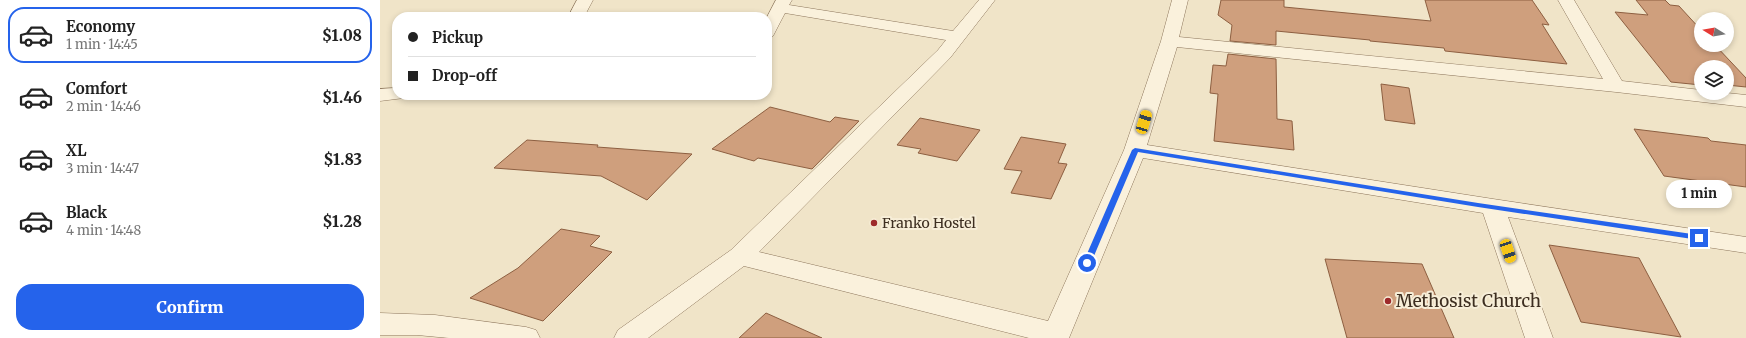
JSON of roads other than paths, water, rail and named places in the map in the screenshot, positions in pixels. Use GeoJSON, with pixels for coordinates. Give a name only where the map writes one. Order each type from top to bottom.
{"type":"FeatureCollection","features":[{"type":"Feature","properties":{"kind":"street"},"geometry":{"type":"LineString","coordinates":[[579,12],[585,0]]}},
{"type":"Feature","properties":{"kind":"street"},"geometry":{"type":"LineString","coordinates":[[628,338],[740,256],[944,54],[956,37],[987,0]]}},
{"type":"Feature","properties":{"kind":"street"},"geometry":{"type":"LineString","coordinates":[[740,256],[1056,336],[1135,150],[1170,41],[1180,0]]}},
{"type":"Feature","properties":{"kind":"street"},"geometry":{"type":"LineString","coordinates":[[1566,0],[1616,86]]}},
{"type":"Feature","properties":{"kind":"street"},"geometry":{"type":"LineString","coordinates":[[772,23],[782,4],[956,37]]}},
{"type":"Feature","properties":{"kind":"street"},"geometry":{"type":"LineString","coordinates":[[1170,41],[1616,86],[1746,101]]}},
{"type":"Feature","properties":{"kind":"street"},"geometry":{"type":"LineString","coordinates":[[380,95],[392,94]]}},
{"type":"Feature","properties":{"kind":"street"},"geometry":{"type":"LineString","coordinates":[[1135,150],[1493,207],[1746,245]]}},
{"type":"Feature","properties":{"kind":"street"},"geometry":{"type":"LineString","coordinates":[[1493,207],[1539,338]]}},
{"type":"Feature","properties":{"kind":"street"},"geometry":{"type":"LineString","coordinates":[[380,324],[400,323],[466,329],[526,338]]}},
{"type":"Feature","properties":{"kind":"place","name":"Franko Hostel"},"geometry":{"type":"Point","coordinates":[874,223]}},
{"type":"Feature","properties":{"kind":"place","name":"Methosist Church"},"geometry":{"type":"Point","coordinates":[1388,301]}}]}
